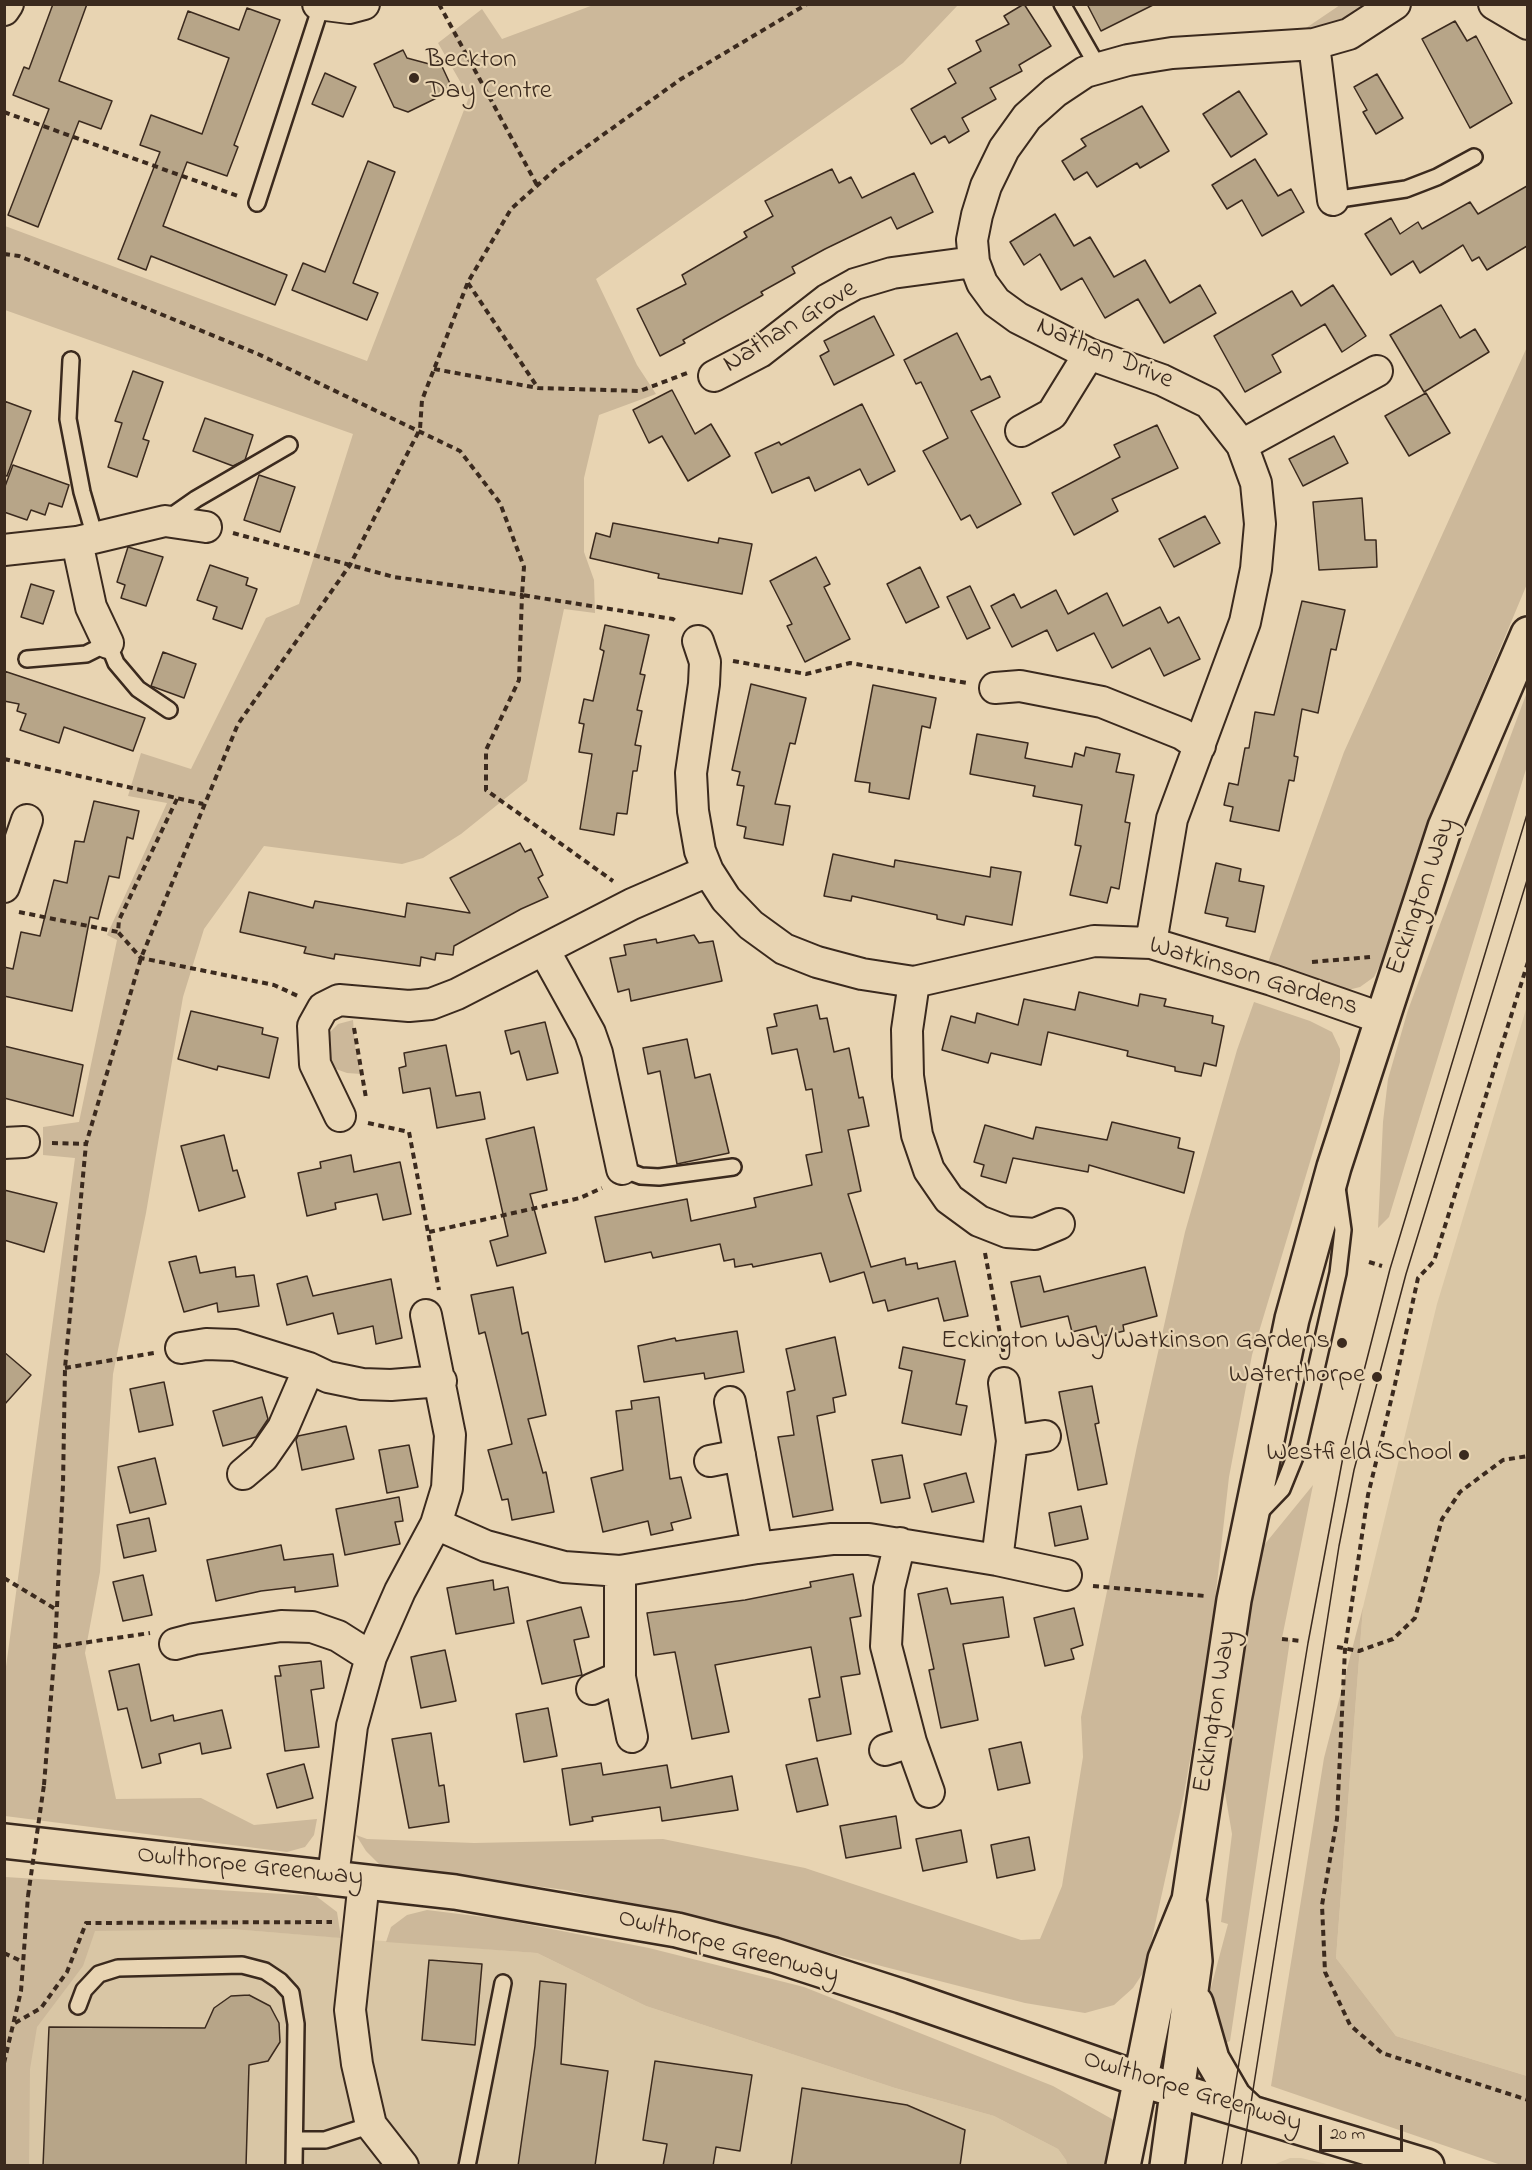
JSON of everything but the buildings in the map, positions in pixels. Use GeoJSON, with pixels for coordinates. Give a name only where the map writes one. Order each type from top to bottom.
{"type":"FeatureCollection","features":[{"type":"Feature","properties":{"kind":"main road","name":"Eckington Way"},"geometry":{"type":"LineString","coordinates":[[1167,2166],[1196,1961],[1190,1900],[1234,1600],[1292,1319],[1334,1167],[1445,827],[1527,634]]}},
{"type":"Feature","properties":{"kind":"main road","name":"Owlthorpe Greenway"},"geometry":{"type":"LineString","coordinates":[[4,1841],[467,1893],[677,1930],[774,1955],[891,1992],[1139,2079],[1177,2103],[1194,2104],[1210,2100],[1427,2166]]}},
{"type":"Feature","properties":{"kind":"main road","name":"Eckington Way"},"geometry":{"type":"LineString","coordinates":[[1123,2166],[1165,1959],[1190,1900]]}},
{"type":"Feature","properties":{"kind":"main road"},"geometry":{"type":"LineString","coordinates":[[1192,1987],[1212,2059],[1234,2097],[1250,2112]]}},
{"type":"Feature","properties":{"kind":"main road"},"geometry":{"type":"LineString","coordinates":[[1139,2166],[1177,2103]]}},
{"type":"Feature","properties":{"kind":"street"},"geometry":{"type":"LineString","coordinates":[[4,10],[8,4]]}},
{"type":"Feature","properties":{"kind":"street"},"geometry":{"type":"LineString","coordinates":[[320,5],[349,8],[364,4]]}},
{"type":"Feature","properties":{"kind":"street","name":"Nathan Drive"},"geometry":{"type":"LineString","coordinates":[[1151,944],[1172,819],[1245,622],[1256,569],[1260,524],[1256,483],[1242,445],[1209,403],[1189,391],[1089,354],[1018,318],[996,302],[982,283],[974,262],[972,240],[977,215],[986,186],[1004,149],[1027,117],[1055,92],[1085,72],[1098,67],[1172,53],[1314,44],[1349,34],[1395,4]]}},
{"type":"Feature","properties":{"kind":"street"},"geometry":{"type":"LineString","coordinates":[[1494,4],[1527,24]]}},
{"type":"Feature","properties":{"kind":"street"},"geometry":{"type":"LineString","coordinates":[[1314,44],[1333,200]]}},
{"type":"Feature","properties":{"kind":"street","name":"Nathan Grove"},"geometry":{"type":"LineString","coordinates":[[714,376],[760,352],[828,299],[855,284],[892,273],[974,262]]}},
{"type":"Feature","properties":{"kind":"street"},"geometry":{"type":"LineString","coordinates":[[1021,431],[1052,414],[1089,354]]}},
{"type":"Feature","properties":{"kind":"street"},"geometry":{"type":"LineString","coordinates":[[1242,445],[1377,371]]}},
{"type":"Feature","properties":{"kind":"street"},"geometry":{"type":"LineString","coordinates":[[4,550],[86,540],[165,521],[206,527]]}},
{"type":"Feature","properties":{"kind":"street"},"geometry":{"type":"LineString","coordinates":[[86,540],[91,607],[108,643]]}},
{"type":"Feature","properties":{"kind":"street","name":"Watkinson Gardens"},"geometry":{"type":"LineString","coordinates":[[698,641],[705,662],[705,673],[691,773],[693,811],[700,851],[708,871],[726,898],[751,925],[784,949],[817,962],[862,974],[914,982],[1094,941],[1151,944],[1272,980],[1381,1018]]}},
{"type":"Feature","properties":{"kind":"street"},"geometry":{"type":"LineString","coordinates":[[995,688],[1020,686],[1102,702],[1182,734],[1200,746]]}},
{"type":"Feature","properties":{"kind":"street"},"geometry":{"type":"LineString","coordinates":[[9,899],[27,820]]}},
{"type":"Feature","properties":{"kind":"street"},"geometry":{"type":"LineString","coordinates":[[340,1116],[315,1064],[313,1026],[337,1004],[410,1006],[431,1004],[457,994],[632,904],[708,871]]}},
{"type":"Feature","properties":{"kind":"street"},"geometry":{"type":"LineString","coordinates":[[544,950],[590,1034],[597,1053],[622,1169]]}},
{"type":"Feature","properties":{"kind":"street"},"geometry":{"type":"LineString","coordinates":[[914,982],[907,1030],[908,1076],[916,1135],[929,1170],[949,1199],[980,1221],[1007,1232],[1035,1234],[1059,1224]]}},
{"type":"Feature","properties":{"kind":"street"},"geometry":{"type":"LineString","coordinates":[[402,2166],[371,2125],[357,2064],[350,2010],[360,1921],[348,1879],[352,1726],[371,1657],[400,1591],[436,1524],[447,1488],[450,1435],[426,1315]]}},
{"type":"Feature","properties":{"kind":"street"},"geometry":{"type":"LineString","coordinates":[[182,1348],[206,1344],[235,1345],[309,1368],[328,1377],[362,1384],[391,1385],[441,1381]]}},
{"type":"Feature","properties":{"kind":"street"},"geometry":{"type":"LineString","coordinates":[[243,1474],[263,1457],[283,1428],[309,1368]]}},
{"type":"Feature","properties":{"kind":"street"},"geometry":{"type":"LineString","coordinates":[[997,1560],[1012,1442],[1005,1383]]}},
{"type":"Feature","properties":{"kind":"street"},"geometry":{"type":"LineString","coordinates":[[730,1402],[757,1548]]}},
{"type":"Feature","properties":{"kind":"street"},"geometry":{"type":"LineString","coordinates":[[1012,1442],[1045,1436]]}},
{"type":"Feature","properties":{"kind":"street"},"geometry":{"type":"LineString","coordinates":[[710,1461],[740,1455]]}},
{"type":"Feature","properties":{"kind":"street"},"geometry":{"type":"LineString","coordinates":[[436,1524],[486,1546],[564,1566],[620,1571],[757,1548],[832,1539],[900,1543],[1066,1575]]}},
{"type":"Feature","properties":{"kind":"street"},"geometry":{"type":"LineString","coordinates":[[900,1543],[889,1588],[886,1646],[898,1746],[929,1792]]}},
{"type":"Feature","properties":{"kind":"street"},"geometry":{"type":"LineString","coordinates":[[620,1571],[620,1677],[632,1737]]}},
{"type":"Feature","properties":{"kind":"street"},"geometry":{"type":"LineString","coordinates":[[175,1644],[194,1638],[281,1626],[312,1627],[338,1636],[371,1657]]}},
{"type":"Feature","properties":{"kind":"street"},"geometry":{"type":"LineString","coordinates":[[592,1689],[620,1677]]}},
{"type":"Feature","properties":{"kind":"lane"},"geometry":{"type":"LineString","coordinates":[[1062,4],[1098,67]]}},
{"type":"Feature","properties":{"kind":"lane"},"geometry":{"type":"LineString","coordinates":[[257,203],[320,5]]}},
{"type":"Feature","properties":{"kind":"lane"},"geometry":{"type":"LineString","coordinates":[[1333,200],[1406,189],[1474,157]]}},
{"type":"Feature","properties":{"kind":"lane"},"geometry":{"type":"LineString","coordinates":[[71,360],[68,419],[82,492],[86,540]]}},
{"type":"Feature","properties":{"kind":"lane"},"geometry":{"type":"LineString","coordinates":[[165,521],[196,499],[289,445]]}},
{"type":"Feature","properties":{"kind":"lane"},"geometry":{"type":"LineString","coordinates":[[27,659],[86,654],[108,643],[116,663],[138,689],[169,710]]}},
{"type":"Feature","properties":{"kind":"lane"},"geometry":{"type":"LineString","coordinates":[[622,1169],[641,1176],[659,1177],[733,1167]]}},
{"type":"Feature","properties":{"kind":"lane"},"geometry":{"type":"LineString","coordinates":[[78,2006],[84,1990],[99,1974],[118,1968],[242,1965],[264,1971],[280,1981],[291,1993],[296,2024],[294,2166]]}},
{"type":"Feature","properties":{"kind":"lane"},"geometry":{"type":"LineString","coordinates":[[467,2166],[503,1983]]}},
{"type":"Feature","properties":{"kind":"lane"},"geometry":{"type":"LineString","coordinates":[[295,2140],[325,2140],[371,2125]]}},
{"type":"Feature","properties":{"kind":"path"},"geometry":{"type":"LineString","coordinates":[[439,4],[537,185]]}},
{"type":"Feature","properties":{"kind":"path"},"geometry":{"type":"LineString","coordinates":[[4,2063],[15,2023],[28,1896],[44,1785],[57,1611],[63,1485],[65,1368],[86,1144],[141,958],[238,724],[351,565],[420,429],[422,400],[468,282],[511,209],[558,167],[681,79],[807,4]]}},
{"type":"Feature","properties":{"kind":"path"},"geometry":{"type":"LineString","coordinates":[[4,112],[257,203]]}},
{"type":"Feature","properties":{"kind":"path"},"geometry":{"type":"LineString","coordinates":[[4,254],[19,256],[258,354],[420,429],[460,451],[500,503],[524,567],[519,680],[486,750],[486,790],[621,886],[632,904]]}},
{"type":"Feature","properties":{"kind":"path"},"geometry":{"type":"LineString","coordinates":[[468,282],[538,388]]}},
{"type":"Feature","properties":{"kind":"path"},"geometry":{"type":"LineString","coordinates":[[434,369],[538,388],[640,391],[701,368],[714,376]]}},
{"type":"Feature","properties":{"kind":"path"},"geometry":{"type":"LineString","coordinates":[[206,527],[393,577],[673,619],[698,641],[730,660],[806,674],[850,663],[995,688]]}},
{"type":"Feature","properties":{"kind":"path"},"geometry":{"type":"LineString","coordinates":[[4,759],[203,804]]}},
{"type":"Feature","properties":{"kind":"path"},"geometry":{"type":"LineString","coordinates":[[118,932],[119,920],[177,799]]}},
{"type":"Feature","properties":{"kind":"path"},"geometry":{"type":"LineString","coordinates":[[9,899],[118,932],[141,958],[274,985],[337,1004],[355,1045],[367,1103]]}},
{"type":"Feature","properties":{"kind":"path"},"geometry":{"type":"LineString","coordinates":[[1272,980],[1278,964],[1372,957]]}},
{"type":"Feature","properties":{"kind":"path"},"geometry":{"type":"LineString","coordinates":[[1527,962],[1434,1262],[1415,1277],[1395,1384],[1368,1495],[1345,1649],[1337,1819],[1322,1905],[1325,1972],[1350,2025],[1382,2053],[1527,2100]]}},
{"type":"Feature","properties":{"kind":"path"},"geometry":{"type":"LineString","coordinates":[[369,1113],[371,1123]]}},
{"type":"Feature","properties":{"kind":"path"},"geometry":{"type":"LineString","coordinates":[[340,1116],[409,1132],[440,1298],[426,1315]]}},
{"type":"Feature","properties":{"kind":"path"},"geometry":{"type":"LineString","coordinates":[[429,1232],[580,1198],[602,1188],[622,1169]]}},
{"type":"Feature","properties":{"kind":"path"},"geometry":{"type":"LineString","coordinates":[[980,1221],[1005,1360],[1005,1383]]}},
{"type":"Feature","properties":{"kind":"path"},"geometry":{"type":"LineString","coordinates":[[1369,1262],[1382,1266]]}},
{"type":"Feature","properties":{"kind":"path"},"geometry":{"type":"LineString","coordinates":[[65,1368],[182,1348]]}},
{"type":"Feature","properties":{"kind":"path"},"geometry":{"type":"LineString","coordinates":[[1337,1647],[1359,1651],[1393,1640],[1415,1618],[1442,1519],[1460,1492],[1503,1460],[1527,1456]]}},
{"type":"Feature","properties":{"kind":"path"},"geometry":{"type":"LineString","coordinates":[[1066,1575],[1077,1585],[1207,1597]]}},
{"type":"Feature","properties":{"kind":"path"},"geometry":{"type":"LineString","coordinates":[[4,1578],[57,1611]]}},
{"type":"Feature","properties":{"kind":"path"},"geometry":{"type":"LineString","coordinates":[[55,1647],[153,1633],[175,1644]]}},
{"type":"Feature","properties":{"kind":"path"},"geometry":{"type":"LineString","coordinates":[[1282,1639],[1301,1641]]}},
{"type":"Feature","properties":{"kind":"path"},"geometry":{"type":"LineString","coordinates":[[15,2023],[41,2008],[67,1972],[86,1923],[360,1921]]}},
{"type":"Feature","properties":{"kind":"path"},"geometry":{"type":"LineString","coordinates":[[4,1953],[23,1962]]}},
{"type":"Feature","properties":{"kind":"shaded area"},"geometry":{"type":"Polygon","coordinates":[[[596,4],[958,5],[903,63],[596,279],[637,365],[656,394],[599,415],[584,478],[584,552],[594,580],[595,613],[564,609],[527,781],[461,834],[423,858],[402,864],[264,846],[204,929],[183,997],[146,1213],[113,1374],[100,1572],[85,1653],[116,1799],[201,1798],[254,1825],[317,1819],[314,1835],[305,1847],[287,1852],[5,1816],[5,1674],[75,1158],[43,1155],[43,1127],[79,1122],[117,940],[107,935],[167,803],[128,796],[141,753],[191,769],[266,618],[299,604],[353,434],[5,310],[5,226],[367,361],[469,97],[438,43],[482,9],[502,39],[596,4]]]}},
{"type":"Feature","properties":{"kind":"shaded area"},"geometry":{"type":"Polygon","coordinates":[[[1340,5],[1378,5],[1339,24],[1306,28],[1340,5]]]}},
{"type":"Feature","properties":{"kind":"shaded area"},"geometry":{"type":"Polygon","coordinates":[[[1527,347],[1527,584],[1441,790],[1385,955],[1374,977],[1360,987],[1340,992],[1266,968],[1344,752],[1527,347]]]}},
{"type":"Feature","properties":{"kind":"shaded area"},"geometry":{"type":"Polygon","coordinates":[[[1527,692],[1527,766],[1389,1217],[1378,1228],[1383,1122],[1388,1079],[1408,1010],[1527,692]]]}},
{"type":"Feature","properties":{"kind":"shaded area"},"geometry":{"type":"Polygon","coordinates":[[[1254,1002],[1310,1021],[1332,1032],[1340,1049],[1340,1062],[1252,1355],[1229,1477],[1210,1645],[1184,1794],[1145,1970],[1133,1988],[1114,2005],[1085,2013],[1025,2003],[718,1924],[566,1890],[381,1866],[366,1851],[356,1835],[367,1839],[474,1843],[663,1839],[805,1868],[1021,1940],[1040,1939],[1062,1886],[1083,1757],[1081,1717],[1137,1446],[1185,1232],[1237,1050],[1254,1002]]]}},
{"type":"Feature","properties":{"kind":"shaded area","name":"Westfield School"},"geometry":{"type":"Polygon","coordinates":[[[1527,1006],[1527,2076],[1396,2036],[1336,1958],[1363,1607],[1437,1304],[1527,1006]]]}},
{"type":"Feature","properties":{"kind":"shaded area"},"geometry":{"type":"Polygon","coordinates":[[[353,1020],[361,1074],[347,1073],[333,1068],[325,1051],[328,1034],[338,1024],[353,1020]]]}},
{"type":"Feature","properties":{"kind":"shaded area"},"geometry":{"type":"Polygon","coordinates":[[[1313,1485],[1282,1638],[1290,1640],[1230,2041],[1218,2047],[1209,1995],[1228,1924],[1221,1922],[1232,1834],[1222,1775],[1248,1618],[1260,1550],[1313,1485]]]}},
{"type":"Feature","properties":{"kind":"shaded area"},"geometry":{"type":"Polygon","coordinates":[[[1363,1607],[1336,1958],[1396,2036],[1527,2076],[1527,2165],[1501,2165],[1271,2086],[1324,1758],[1363,1607]]]}},
{"type":"Feature","properties":{"kind":"shaded area"},"geometry":{"type":"Polygon","coordinates":[[[5,1877],[316,1896],[337,1912],[341,1938],[231,1929],[95,1931],[83,1966],[37,2027],[30,2069],[29,2165],[5,2165],[5,1877]]]}},
{"type":"Feature","properties":{"kind":"shaded area"},"geometry":{"type":"Polygon","coordinates":[[[4,1884],[231,1929],[537,1953],[646,2006],[895,2088],[994,2116],[1058,2149],[1067,2165],[5,2165],[4,1884]]]}},
{"type":"Feature","properties":{"kind":"shaded area"},"geometry":{"type":"Polygon","coordinates":[[[427,1910],[500,1919],[649,1948],[804,1987],[1053,2086],[1112,2119],[1118,2128],[1114,2165],[1067,2165],[1058,2149],[994,2116],[895,2088],[646,2006],[537,1953],[386,1942],[391,1927],[407,1915],[427,1910]]]}},
{"type":"Feature","properties":{"kind":"shaded area"},"geometry":{"type":"Polygon","coordinates":[[[1290,2158],[1301,2158],[1331,2165],[1273,2165],[1290,2158]]]}},
{"type":"Feature","properties":{"kind":"tram line"},"geometry":{"type":"LineString","coordinates":[[1222,2166],[1308,1643],[1346,1441],[1390,1269],[1528,811]]}},
{"type":"Feature","properties":{"kind":"tram line"},"geometry":{"type":"LineString","coordinates":[[1241,2166],[1339,1546],[1354,1470],[1406,1274],[1528,877]]}},
{"type":"Feature","properties":{"kind":"place","name":"Beckton Day Centre"},"geometry":{"type":"Point","coordinates":[414,78]}},
{"type":"Feature","properties":{"kind":"place","name":"Eckington Way/Watkinson Gardens"},"geometry":{"type":"Point","coordinates":[1342,1343]}},
{"type":"Feature","properties":{"kind":"place","name":"Waterthorpe"},"geometry":{"type":"Point","coordinates":[1377,1377]}},
{"type":"Feature","properties":{"kind":"place","name":"Westfield School"},"geometry":{"type":"Point","coordinates":[1464,1455]}}]}
